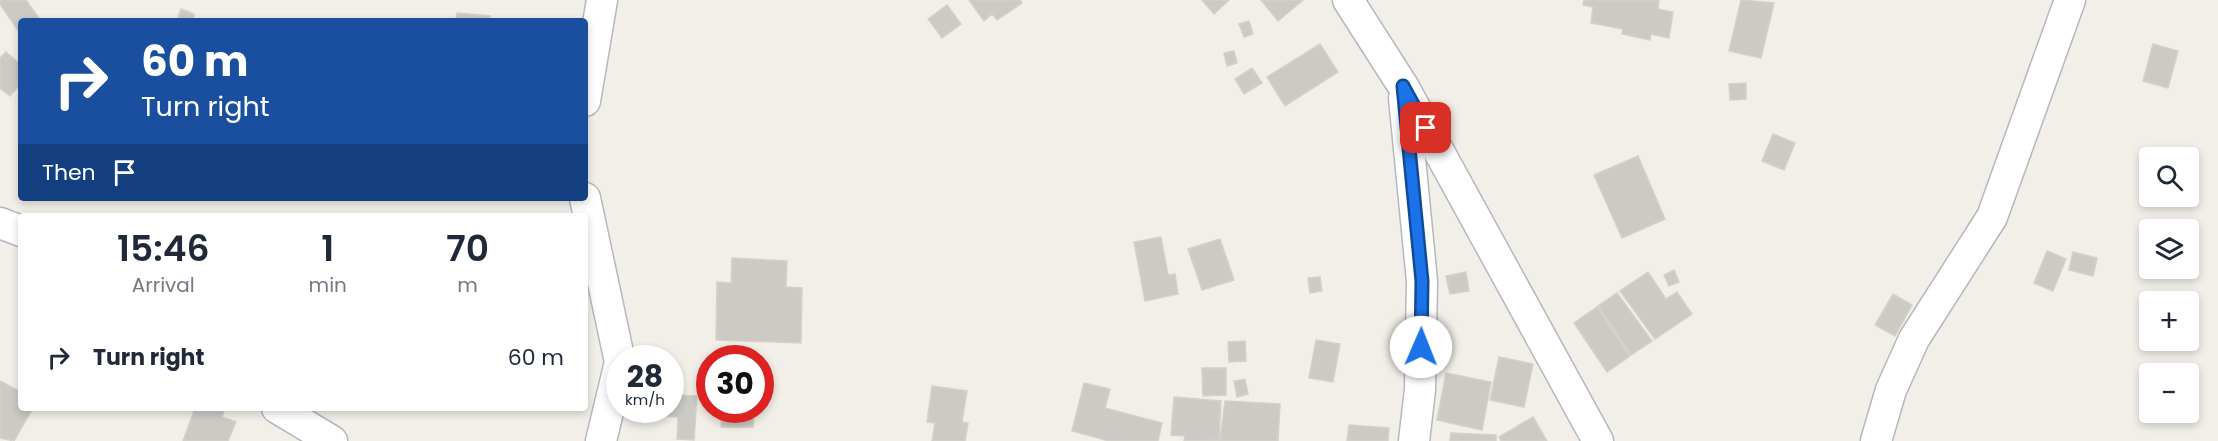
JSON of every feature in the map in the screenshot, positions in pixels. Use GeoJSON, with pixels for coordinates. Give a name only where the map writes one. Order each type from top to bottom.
{"type":"FeatureCollection","features":[{"type":"Feature","properties":{"kind":"street"},"geometry":{"type":"LineString","coordinates":[[588,83],[602,0]]}},
{"type":"Feature","properties":{"kind":"street"},"geometry":{"type":"LineString","coordinates":[[1348,0],[1403,86],[1598,441]]}},
{"type":"Feature","properties":{"kind":"street"},"geometry":{"type":"LineString","coordinates":[[1876,441],[1891,390],[1914,339],[1992,217],[2070,0]]}},
{"type":"Feature","properties":{"kind":"street"},"geometry":{"type":"LineString","coordinates":[[1403,86],[1422,281],[1420,390],[1414,441]]}},
{"type":"Feature","properties":{"kind":"street"},"geometry":{"type":"LineString","coordinates":[[586,201],[616,345]]}},
{"type":"Feature","properties":{"kind":"street"},"geometry":{"type":"LineString","coordinates":[[0,223],[18,230]]}},
{"type":"Feature","properties":{"kind":"street"},"geometry":{"type":"LineString","coordinates":[[281,411],[332,441]]}},
{"type":"Feature","properties":{"kind":"street"},"geometry":{"type":"LineString","coordinates":[[601,441],[606,420]]}},
{"type":"Feature","properties":{"kind":"building"},"geometry":{"type":"Polygon","coordinates":[[[0,0],[26,0],[39,18],[18,18],[18,31],[0,4],[0,0]]]}},
{"type":"Feature","properties":{"kind":"building"},"geometry":{"type":"Polygon","coordinates":[[[969,0],[1020,0],[1022,3],[997,20],[992,14],[984,21],[969,0]]]}},
{"type":"Feature","properties":{"kind":"building"},"geometry":{"type":"Polygon","coordinates":[[[1202,0],[1229,0],[1214,14],[1202,0]]]}},
{"type":"Feature","properties":{"kind":"building"},"geometry":{"type":"Polygon","coordinates":[[[1261,0],[1303,0],[1278,21],[1261,0]]]}},
{"type":"Feature","properties":{"kind":"building"},"geometry":{"type":"Polygon","coordinates":[[[1584,0],[1659,0],[1658,9],[1673,12],[1669,38],[1651,34],[1650,40],[1622,34],[1623,29],[1591,23],[1593,7],[1583,5],[1584,0]]]}},
{"type":"Feature","properties":{"kind":"building"},"geometry":{"type":"Polygon","coordinates":[[[1741,0],[1774,3],[1761,58],[1729,51],[1741,0]]]}},
{"type":"Feature","properties":{"kind":"building"},"geometry":{"type":"Polygon","coordinates":[[[947,5],[961,24],[942,38],[928,19],[947,5]]]}},
{"type":"Feature","properties":{"kind":"building"},"geometry":{"type":"Polygon","coordinates":[[[181,9],[194,14],[193,18],[178,18],[181,9]]]}},
{"type":"Feature","properties":{"kind":"building"},"geometry":{"type":"Polygon","coordinates":[[[457,13],[490,16],[490,18],[456,18],[457,13]]]}},
{"type":"Feature","properties":{"kind":"building"},"geometry":{"type":"Polygon","coordinates":[[[1249,21],[1253,34],[1244,37],[1239,24],[1249,21]]]}},
{"type":"Feature","properties":{"kind":"building"},"geometry":{"type":"Polygon","coordinates":[[[1320,44],[1338,72],[1285,106],[1267,77],[1320,44]]]}},
{"type":"Feature","properties":{"kind":"building"},"geometry":{"type":"Polygon","coordinates":[[[2153,44],[2178,51],[2168,88],[2143,81],[2153,44]]]}},
{"type":"Feature","properties":{"kind":"building"},"geometry":{"type":"Polygon","coordinates":[[[1234,51],[1237,63],[1227,66],[1224,53],[1234,51]]]}},
{"type":"Feature","properties":{"kind":"building"},"geometry":{"type":"Polygon","coordinates":[[[6,52],[18,62],[18,87],[10,96],[0,88],[0,58],[6,52]]]}},
{"type":"Feature","properties":{"kind":"building"},"geometry":{"type":"Polygon","coordinates":[[[1252,68],[1262,83],[1244,94],[1235,79],[1252,68]]]}},
{"type":"Feature","properties":{"kind":"building"},"geometry":{"type":"Polygon","coordinates":[[[1746,83],[1746,99],[1730,100],[1729,84],[1746,83]]]}},
{"type":"Feature","properties":{"kind":"building"},"geometry":{"type":"Polygon","coordinates":[[[1773,134],[1795,143],[1784,170],[1762,161],[1773,134]]]}},
{"type":"Feature","properties":{"kind":"building"},"geometry":{"type":"Polygon","coordinates":[[[1638,156],[1665,219],[1622,238],[1594,175],[1638,156]]]}},
{"type":"Feature","properties":{"kind":"building"},"geometry":{"type":"Polygon","coordinates":[[[1161,237],[1168,275],[1175,274],[1178,294],[1145,301],[1134,242],[1161,237]]]}},
{"type":"Feature","properties":{"kind":"building"},"geometry":{"type":"Polygon","coordinates":[[[1220,239],[1234,280],[1202,290],[1188,249],[1220,239]]]}},
{"type":"Feature","properties":{"kind":"building"},"geometry":{"type":"Polygon","coordinates":[[[2047,251],[2066,259],[2053,291],[2034,283],[2047,251]]]}},
{"type":"Feature","properties":{"kind":"building"},"geometry":{"type":"Polygon","coordinates":[[[2073,252],[2097,258],[2093,276],[2069,270],[2073,252]]]}},
{"type":"Feature","properties":{"kind":"building"},"geometry":{"type":"Polygon","coordinates":[[[732,258],[787,261],[786,287],[802,288],[801,343],[716,340],[717,282],[731,283],[732,258]]]}},
{"type":"Feature","properties":{"kind":"building"},"geometry":{"type":"Polygon","coordinates":[[[1674,270],[1679,282],[1669,286],[1664,275],[1674,270]]]}},
{"type":"Feature","properties":{"kind":"building"},"geometry":{"type":"Polygon","coordinates":[[[1466,272],[1469,291],[1450,294],[1446,276],[1466,272]]]}},
{"type":"Feature","properties":{"kind":"building"},"geometry":{"type":"Polygon","coordinates":[[[1648,272],[1666,299],[1677,292],[1692,314],[1655,339],[1620,291],[1648,272]]]}},
{"type":"Feature","properties":{"kind":"building"},"geometry":{"type":"Polygon","coordinates":[[[1320,277],[1322,291],[1310,293],[1308,278],[1320,277]]]}},
{"type":"Feature","properties":{"kind":"building"},"geometry":{"type":"Polygon","coordinates":[[[1617,293],[1652,341],[1631,355],[1598,306],[1617,293]]]}},
{"type":"Feature","properties":{"kind":"building"},"geometry":{"type":"Polygon","coordinates":[[[1893,294],[1912,305],[1895,336],[1875,325],[1893,294]]]}},
{"type":"Feature","properties":{"kind":"building"},"geometry":{"type":"Polygon","coordinates":[[[1597,307],[1630,356],[1607,372],[1574,323],[1597,307]]]}},
{"type":"Feature","properties":{"kind":"building"},"geometry":{"type":"Polygon","coordinates":[[[1316,340],[1340,344],[1333,382],[1309,378],[1316,340]]]}},
{"type":"Feature","properties":{"kind":"building"},"geometry":{"type":"Polygon","coordinates":[[[1245,341],[1246,361],[1229,362],[1228,342],[1245,341]]]}},
{"type":"Feature","properties":{"kind":"building"},"geometry":{"type":"Polygon","coordinates":[[[1499,357],[1533,364],[1524,407],[1490,400],[1499,357]]]}},
{"type":"Feature","properties":{"kind":"building"},"geometry":{"type":"Polygon","coordinates":[[[1202,368],[1226,368],[1226,395],[1203,396],[1202,368]]]}},
{"type":"Feature","properties":{"kind":"building"},"geometry":{"type":"Polygon","coordinates":[[[1446,373],[1491,382],[1482,430],[1437,420],[1446,373]]]}},
{"type":"Feature","properties":{"kind":"building"},"geometry":{"type":"Polygon","coordinates":[[[1245,379],[1248,394],[1237,397],[1234,381],[1245,379]]]}},
{"type":"Feature","properties":{"kind":"building"},"geometry":{"type":"Polygon","coordinates":[[[0,381],[18,390],[18,411],[31,411],[14,441],[0,438],[0,381]]]}},
{"type":"Feature","properties":{"kind":"building"},"geometry":{"type":"Polygon","coordinates":[[[1084,383],[1110,389],[1105,408],[1162,423],[1158,441],[1109,441],[1072,431],[1084,383]]]}},
{"type":"Feature","properties":{"kind":"building"},"geometry":{"type":"Polygon","coordinates":[[[932,386],[967,391],[962,422],[968,423],[965,441],[932,441],[935,423],[927,422],[932,386]]]}},
{"type":"Feature","properties":{"kind":"building"},"geometry":{"type":"Polygon","coordinates":[[[684,396],[696,396],[694,440],[677,439],[678,423],[684,423],[684,396]]]}},
{"type":"Feature","properties":{"kind":"building"},"geometry":{"type":"Polygon","coordinates":[[[1174,397],[1221,401],[1219,440],[1184,441],[1185,436],[1171,435],[1174,397]]]}},
{"type":"Feature","properties":{"kind":"building"},"geometry":{"type":"Polygon","coordinates":[[[1225,401],[1280,404],[1278,441],[1220,441],[1225,401]]]}},
{"type":"Feature","properties":{"kind":"building"},"geometry":{"type":"Polygon","coordinates":[[[194,411],[224,411],[222,417],[236,422],[228,441],[183,441],[194,411]]]}},
{"type":"Feature","properties":{"kind":"building"},"geometry":{"type":"Polygon","coordinates":[[[1533,417],[1547,441],[1501,441],[1499,437],[1533,417]]]}},
{"type":"Feature","properties":{"kind":"building"},"geometry":{"type":"Polygon","coordinates":[[[721,423],[753,423],[753,427],[721,427],[721,423]]]}},
{"type":"Feature","properties":{"kind":"building"},"geometry":{"type":"Polygon","coordinates":[[[1349,425],[1389,428],[1388,441],[1347,441],[1349,425]]]}},
{"type":"Feature","properties":{"kind":"building"},"geometry":{"type":"Polygon","coordinates":[[[1451,433],[1496,435],[1496,441],[1450,441],[1451,433]]]}},
{"type":"Feature","properties":{"kind":"route"},"geometry":{"type":"LineString","coordinates":[[1421,347],[1422,281],[1403,86],[1426,128]]}}]}
